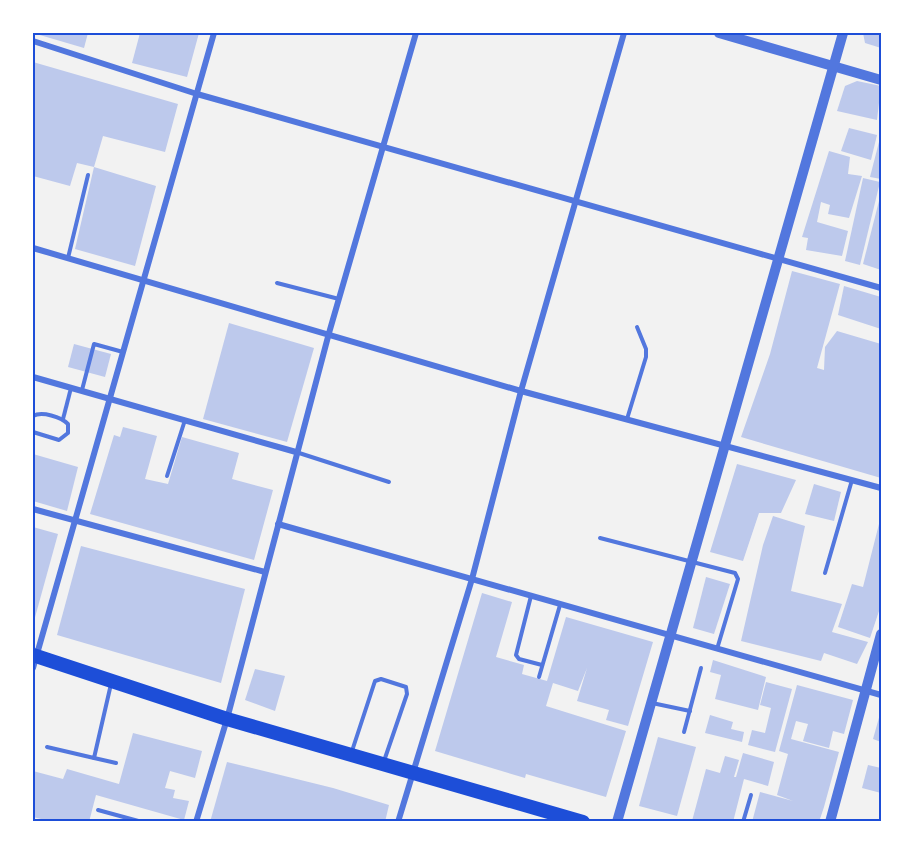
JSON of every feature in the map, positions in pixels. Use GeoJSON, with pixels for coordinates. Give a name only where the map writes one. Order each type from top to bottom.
{"type":"FeatureCollection","features":[{"type":"Feature","properties":{"kind":"highway"},"geometry":{"type":"LineString","coordinates":[[34,659],[112,681],[227,719],[582,822]]}},
{"type":"Feature","properties":{"kind":"street"},"geometry":{"type":"LineString","coordinates":[[34,659],[214,33]]}},
{"type":"Feature","properties":{"kind":"street"},"geometry":{"type":"LineString","coordinates":[[196,822],[227,719],[329,333],[385,147],[416,33]]}},
{"type":"Feature","properties":{"kind":"street"},"geometry":{"type":"LineString","coordinates":[[398,822],[472,579],[521,391],[624,33]]}},
{"type":"Feature","properties":{"kind":"street"},"geometry":{"type":"LineString","coordinates":[[719,33],[881,80]]}},
{"type":"Feature","properties":{"kind":"street"},"geometry":{"type":"LineString","coordinates":[[617,822],[672,637],[843,33]]}},
{"type":"Feature","properties":{"kind":"street"},"geometry":{"type":"LineString","coordinates":[[33,41],[197,94],[881,288]]}},
{"type":"Feature","properties":{"kind":"street"},"geometry":{"type":"LineString","coordinates":[[33,248],[521,391],[881,488]]}},
{"type":"Feature","properties":{"kind":"street"},"geometry":{"type":"LineString","coordinates":[[33,377],[110,397],[296,452]]}},
{"type":"Feature","properties":{"kind":"street"},"geometry":{"type":"LineString","coordinates":[[33,509],[265,572]]}},
{"type":"Feature","properties":{"kind":"street"},"geometry":{"type":"LineString","coordinates":[[278,524],[881,695]]}},
{"type":"Feature","properties":{"kind":"street"},"geometry":{"type":"LineString","coordinates":[[830,822],[881,634]]}},
{"type":"Feature","properties":{"kind":"lane"},"geometry":{"type":"LineString","coordinates":[[68,258],[87,175]]}},
{"type":"Feature","properties":{"kind":"lane"},"geometry":{"type":"LineString","coordinates":[[277,282],[339,299]]}},
{"type":"Feature","properties":{"kind":"lane"},"geometry":{"type":"LineString","coordinates":[[627,419],[646,357],[646,349],[637,327]]}},
{"type":"Feature","properties":{"kind":"lane"},"geometry":{"type":"LineString","coordinates":[[82,390],[94,344],[123,352]]}},
{"type":"Feature","properties":{"kind":"lane"},"geometry":{"type":"LineString","coordinates":[[63,419],[71,387]]}},
{"type":"Feature","properties":{"kind":"lane"},"geometry":{"type":"LineString","coordinates":[[33,416],[38,413],[63,419],[68,424],[68,433],[58,440],[33,432]]}},
{"type":"Feature","properties":{"kind":"lane"},"geometry":{"type":"LineString","coordinates":[[167,476],[185,419]]}},
{"type":"Feature","properties":{"kind":"lane"},"geometry":{"type":"LineString","coordinates":[[296,452],[389,482]]}},
{"type":"Feature","properties":{"kind":"lane"},"geometry":{"type":"LineString","coordinates":[[825,573],[852,479]]}},
{"type":"Feature","properties":{"kind":"lane"},"geometry":{"type":"LineString","coordinates":[[600,538],[735,573],[738,579],[717,649]]}},
{"type":"Feature","properties":{"kind":"lane"},"geometry":{"type":"LineString","coordinates":[[531,596],[516,655],[519,659],[542,665]]}},
{"type":"Feature","properties":{"kind":"lane"},"geometry":{"type":"LineString","coordinates":[[539,677],[560,605]]}},
{"type":"Feature","properties":{"kind":"lane"},"geometry":{"type":"LineString","coordinates":[[684,732],[701,668]]}},
{"type":"Feature","properties":{"kind":"lane"},"geometry":{"type":"LineString","coordinates":[[350,755],[375,681],[381,679],[406,687],[407,694],[383,764]]}},
{"type":"Feature","properties":{"kind":"lane"},"geometry":{"type":"LineString","coordinates":[[94,758],[112,681]]}},
{"type":"Feature","properties":{"kind":"lane"},"geometry":{"type":"LineString","coordinates":[[652,703],[690,711]]}},
{"type":"Feature","properties":{"kind":"lane"},"geometry":{"type":"LineString","coordinates":[[47,747],[116,763]]}},
{"type":"Feature","properties":{"kind":"lane"},"geometry":{"type":"LineString","coordinates":[[743,822],[751,795]]}},
{"type":"Feature","properties":{"kind":"lane"},"geometry":{"type":"LineString","coordinates":[[98,810],[142,822]]}},
{"type":"Feature","properties":{"kind":"building"},"geometry":{"type":"Polygon","coordinates":[[[33,33],[88,33],[84,48],[33,33]]]}},
{"type":"Feature","properties":{"kind":"building"},"geometry":{"type":"Polygon","coordinates":[[[140,33],[199,33],[187,77],[132,63],[140,33]]]}},
{"type":"Feature","properties":{"kind":"building"},"geometry":{"type":"Polygon","coordinates":[[[863,33],[881,33],[881,48],[865,43],[863,33]]]}},
{"type":"Feature","properties":{"kind":"building"},"geometry":{"type":"Polygon","coordinates":[[[33,62],[178,104],[165,152],[103,136],[94,167],[77,163],[70,186],[33,176],[33,62]]]}},
{"type":"Feature","properties":{"kind":"building"},"geometry":{"type":"Polygon","coordinates":[[[857,81],[881,86],[877,120],[837,111],[845,86],[857,81]]]}},
{"type":"Feature","properties":{"kind":"building"},"geometry":{"type":"Polygon","coordinates":[[[849,128],[877,135],[871,160],[841,151],[849,128]]]}},
{"type":"Feature","properties":{"kind":"building"},"geometry":{"type":"Polygon","coordinates":[[[881,138],[881,179],[870,177],[881,138]]]}},
{"type":"Feature","properties":{"kind":"building"},"geometry":{"type":"Polygon","coordinates":[[[829,151],[850,157],[848,174],[862,176],[849,218],[828,214],[830,205],[821,202],[817,222],[848,231],[842,256],[806,250],[808,238],[802,237],[829,151]]]}},
{"type":"Feature","properties":{"kind":"building"},"geometry":{"type":"Polygon","coordinates":[[[94,167],[156,186],[135,266],[75,249],[94,167]]]}},
{"type":"Feature","properties":{"kind":"building"},"geometry":{"type":"Polygon","coordinates":[[[863,178],[880,182],[860,265],[845,261],[863,178]]]}},
{"type":"Feature","properties":{"kind":"building"},"geometry":{"type":"Polygon","coordinates":[[[881,197],[881,270],[863,264],[881,197]]]}},
{"type":"Feature","properties":{"kind":"building"},"geometry":{"type":"Polygon","coordinates":[[[792,271],[840,284],[817,368],[824,370],[825,347],[837,331],[881,344],[881,478],[741,437],[770,354],[792,271]]]}},
{"type":"Feature","properties":{"kind":"building"},"geometry":{"type":"Polygon","coordinates":[[[844,286],[881,297],[881,329],[838,315],[844,286]]]}},
{"type":"Feature","properties":{"kind":"building"},"geometry":{"type":"Polygon","coordinates":[[[229,323],[314,348],[287,442],[203,419],[229,323]]]}},
{"type":"Feature","properties":{"kind":"building"},"geometry":{"type":"Polygon","coordinates":[[[74,344],[111,354],[105,377],[68,367],[74,344]]]}},
{"type":"Feature","properties":{"kind":"building"},"geometry":{"type":"Polygon","coordinates":[[[123,427],[157,436],[145,479],[168,484],[182,437],[239,453],[232,479],[273,490],[254,560],[90,514],[114,435],[120,437],[123,427]]]}},
{"type":"Feature","properties":{"kind":"building"},"geometry":{"type":"Polygon","coordinates":[[[33,454],[78,467],[67,511],[33,501],[33,454]]]}},
{"type":"Feature","properties":{"kind":"building"},"geometry":{"type":"Polygon","coordinates":[[[737,464],[796,480],[781,513],[759,513],[743,561],[710,552],[737,464]]]}},
{"type":"Feature","properties":{"kind":"building"},"geometry":{"type":"Polygon","coordinates":[[[814,484],[841,492],[834,521],[805,514],[814,484]]]}},
{"type":"Feature","properties":{"kind":"building"},"geometry":{"type":"Polygon","coordinates":[[[773,516],[805,526],[791,591],[842,604],[832,632],[868,642],[857,664],[824,653],[821,661],[741,641],[763,545],[773,516]]]}},
{"type":"Feature","properties":{"kind":"building"},"geometry":{"type":"Polygon","coordinates":[[[880,520],[881,605],[870,638],[838,627],[852,584],[863,587],[880,520]]]}},
{"type":"Feature","properties":{"kind":"building"},"geometry":{"type":"Polygon","coordinates":[[[33,527],[58,534],[34,621],[33,620],[33,527]]]}},
{"type":"Feature","properties":{"kind":"building"},"geometry":{"type":"Polygon","coordinates":[[[81,546],[245,589],[221,683],[57,635],[81,546]]]}},
{"type":"Feature","properties":{"kind":"building"},"geometry":{"type":"Polygon","coordinates":[[[706,577],[730,584],[714,634],[693,628],[706,577]]]}},
{"type":"Feature","properties":{"kind":"building"},"geometry":{"type":"Polygon","coordinates":[[[482,593],[512,602],[496,657],[524,665],[522,674],[547,681],[566,617],[653,642],[628,726],[606,720],[609,710],[577,701],[587,668],[578,691],[553,683],[546,706],[626,731],[606,797],[526,774],[525,778],[435,751],[482,593]]]}},
{"type":"Feature","properties":{"kind":"building"},"geometry":{"type":"Polygon","coordinates":[[[713,660],[766,677],[758,710],[715,699],[721,675],[710,672],[713,660]]]}},
{"type":"Feature","properties":{"kind":"building"},"geometry":{"type":"Polygon","coordinates":[[[255,669],[285,676],[275,711],[245,700],[255,669]]]}},
{"type":"Feature","properties":{"kind":"building"},"geometry":{"type":"Polygon","coordinates":[[[766,682],[792,689],[775,752],[748,745],[752,730],[765,733],[771,708],[760,705],[766,682]]]}},
{"type":"Feature","properties":{"kind":"building"},"geometry":{"type":"Polygon","coordinates":[[[797,685],[853,700],[844,734],[833,731],[829,748],[803,741],[808,724],[796,721],[791,739],[839,752],[824,807],[819,822],[752,822],[760,792],[793,801],[777,795],[788,754],[779,751],[797,685]]]}},
{"type":"Feature","properties":{"kind":"building"},"geometry":{"type":"Polygon","coordinates":[[[881,714],[881,742],[873,739],[881,714]]]}},
{"type":"Feature","properties":{"kind":"building"},"geometry":{"type":"Polygon","coordinates":[[[710,715],[733,722],[731,729],[744,732],[742,742],[705,733],[710,715]]]}},
{"type":"Feature","properties":{"kind":"building"},"geometry":{"type":"Polygon","coordinates":[[[133,733],[202,751],[195,778],[170,771],[165,788],[175,790],[173,798],[189,801],[184,820],[96,795],[89,822],[53,822],[33,817],[33,771],[63,779],[67,769],[119,784],[133,733]]]}},
{"type":"Feature","properties":{"kind":"building"},"geometry":{"type":"Polygon","coordinates":[[[658,737],[696,747],[677,816],[639,806],[658,737]]]}},
{"type":"Feature","properties":{"kind":"building"},"geometry":{"type":"Polygon","coordinates":[[[743,753],[774,762],[768,786],[744,779],[733,822],[692,821],[706,769],[720,773],[725,756],[739,760],[734,777],[736,777],[743,753]]]}},
{"type":"Feature","properties":{"kind":"building"},"geometry":{"type":"Polygon","coordinates":[[[227,762],[333,788],[389,805],[385,822],[210,822],[227,762]]]}},
{"type":"Feature","properties":{"kind":"building"},"geometry":{"type":"Polygon","coordinates":[[[868,765],[881,768],[881,793],[862,788],[868,765]]]}}]}
